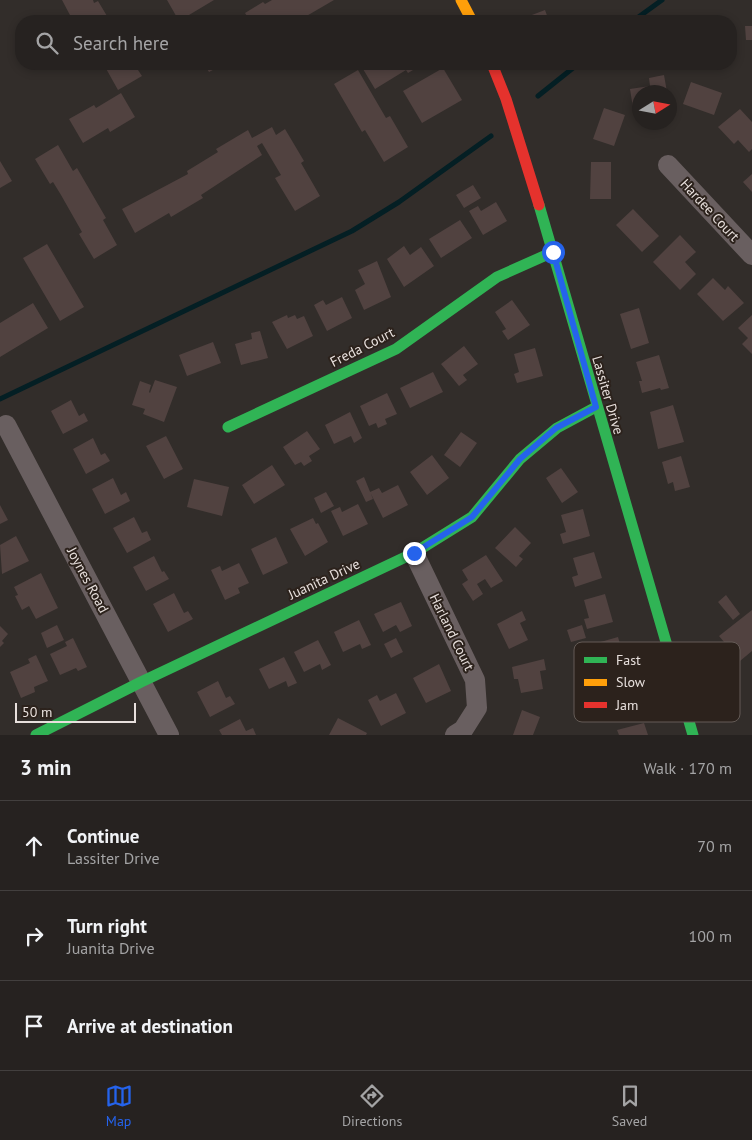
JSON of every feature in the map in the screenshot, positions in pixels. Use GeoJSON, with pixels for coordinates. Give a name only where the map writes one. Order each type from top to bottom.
{"type":"FeatureCollection","features":[{"type":"Feature","properties":{"kind":"street"},"geometry":{"type":"LineString","coordinates":[[461,0],[469,15]]}},
{"type":"Feature","properties":{"kind":"street","name":"Lassiter Drive"},"geometry":{"type":"LineString","coordinates":[[494,70],[506,99],[553,252],[596,407],[665,642]]}},
{"type":"Feature","properties":{"kind":"street","name":"Hardee Court"},"geometry":{"type":"LineString","coordinates":[[668,165],[752,255]]}},
{"type":"Feature","properties":{"kind":"street","name":"Freda Court"},"geometry":{"type":"LineString","coordinates":[[228,427],[396,349],[476,290],[497,277],[553,252]]}},
{"type":"Feature","properties":{"kind":"street","name":"Juanita Drive"},"geometry":{"type":"LineString","coordinates":[[36,735],[142,682],[414,553],[472,517],[520,459],[556,428],[596,407]]}},
{"type":"Feature","properties":{"kind":"street","name":"Joynes Road"},"geometry":{"type":"LineString","coordinates":[[6,425],[169,735]]}},
{"type":"Feature","properties":{"kind":"street","name":"Harland Court"},"geometry":{"type":"LineString","coordinates":[[414,553],[475,680],[477,708],[463,730],[455,735]]}},
{"type":"Feature","properties":{"kind":"street","name":"Lassiter Drive"},"geometry":{"type":"LineString","coordinates":[[689,722],[693,735]]}},
{"type":"Feature","properties":{"kind":"building"},"geometry":{"type":"Polygon","coordinates":[[[62,0],[93,0],[94,3],[98,1],[106,15],[74,15],[70,15],[62,0]]]}},
{"type":"Feature","properties":{"kind":"building"},"geometry":{"type":"Polygon","coordinates":[[[167,0],[214,0],[189,15],[176,15],[167,0]]]}},
{"type":"Feature","properties":{"kind":"building"},"geometry":{"type":"Polygon","coordinates":[[[272,0],[334,0],[308,15],[246,15],[245,13],[263,2],[265,4],[272,0]]]}},
{"type":"Feature","properties":{"kind":"building"},"geometry":{"type":"Polygon","coordinates":[[[545,10],[547,15],[532,15],[545,10]]]}},
{"type":"Feature","properties":{"kind":"building"},"geometry":{"type":"Polygon","coordinates":[[[745,26],[752,26],[752,40],[746,40],[745,26]]]}},
{"type":"Feature","properties":{"kind":"building"},"geometry":{"type":"Polygon","coordinates":[[[107,70],[138,70],[142,76],[118,90],[107,70]]]}},
{"type":"Feature","properties":{"kind":"building"},"geometry":{"type":"Polygon","coordinates":[[[358,70],[386,118],[390,116],[408,147],[384,162],[365,130],[362,132],[334,84],[358,70]]]}},
{"type":"Feature","properties":{"kind":"building"},"geometry":{"type":"Polygon","coordinates":[[[364,70],[406,70],[375,89],[364,70]]]}},
{"type":"Feature","properties":{"kind":"building"},"geometry":{"type":"Polygon","coordinates":[[[440,70],[444,70],[462,100],[422,123],[403,91],[440,70]]]}},
{"type":"Feature","properties":{"kind":"building"},"geometry":{"type":"Polygon","coordinates":[[[664,75],[666,85],[650,85],[649,78],[664,75]]]}},
{"type":"Feature","properties":{"kind":"building"},"geometry":{"type":"Polygon","coordinates":[[[691,82],[722,93],[714,115],[683,104],[691,82]]]}},
{"type":"Feature","properties":{"kind":"building"},"geometry":{"type":"Polygon","coordinates":[[[121,93],[135,117],[110,132],[108,128],[83,143],[69,119],[94,105],[96,108],[121,93]]]}},
{"type":"Feature","properties":{"kind":"building"},"geometry":{"type":"Polygon","coordinates":[[[604,108],[625,115],[614,146],[593,139],[604,108]]]}},
{"type":"Feature","properties":{"kind":"building"},"geometry":{"type":"Polygon","coordinates":[[[740,109],[752,122],[752,149],[749,152],[738,140],[734,144],[718,127],[740,109]]]}},
{"type":"Feature","properties":{"kind":"building"},"geometry":{"type":"Polygon","coordinates":[[[272,127],[276,135],[285,129],[304,161],[301,163],[320,196],[295,211],[275,178],[281,175],[262,143],[257,146],[262,155],[201,195],[203,198],[171,217],[169,213],[135,233],[122,209],[188,174],[187,171],[218,152],[216,149],[248,130],[252,138],[272,127]]]}},
{"type":"Feature","properties":{"kind":"building"},"geometry":{"type":"Polygon","coordinates":[[[58,145],[73,171],[77,168],[106,218],[103,220],[117,245],[94,259],[79,234],[82,232],[61,195],[53,182],[50,184],[35,159],[58,145]]]}},
{"type":"Feature","properties":{"kind":"building"},"geometry":{"type":"Polygon","coordinates":[[[0,161],[12,181],[0,188],[0,161]]]}},
{"type":"Feature","properties":{"kind":"building"},"geometry":{"type":"Polygon","coordinates":[[[591,162],[611,162],[611,199],[590,199],[591,162]]]}},
{"type":"Feature","properties":{"kind":"building"},"geometry":{"type":"Polygon","coordinates":[[[752,174],[752,192],[743,182],[752,174]]]}},
{"type":"Feature","properties":{"kind":"building"},"geometry":{"type":"Polygon","coordinates":[[[473,185],[481,198],[464,208],[456,195],[473,185]]]}},
{"type":"Feature","properties":{"kind":"building"},"geometry":{"type":"Polygon","coordinates":[[[496,202],[507,221],[483,235],[469,211],[478,206],[481,211],[496,202]]]}},
{"type":"Feature","properties":{"kind":"building"},"geometry":{"type":"Polygon","coordinates":[[[633,209],[659,236],[642,252],[616,225],[633,209]]]}},
{"type":"Feature","properties":{"kind":"building"},"geometry":{"type":"Polygon","coordinates":[[[460,220],[472,238],[441,258],[429,239],[460,220]]]}},
{"type":"Feature","properties":{"kind":"building"},"geometry":{"type":"Polygon","coordinates":[[[680,235],[696,252],[685,262],[696,274],[680,290],[653,262],[680,235]]]}},
{"type":"Feature","properties":{"kind":"building"},"geometry":{"type":"Polygon","coordinates":[[[47,244],[84,307],[60,321],[23,258],[47,244]]]}},
{"type":"Feature","properties":{"kind":"building"},"geometry":{"type":"Polygon","coordinates":[[[404,246],[410,255],[421,247],[434,266],[404,287],[387,259],[404,246]]]}},
{"type":"Feature","properties":{"kind":"building"},"geometry":{"type":"Polygon","coordinates":[[[377,261],[391,297],[364,310],[355,290],[365,284],[358,270],[377,261]]]}},
{"type":"Feature","properties":{"kind":"building"},"geometry":{"type":"Polygon","coordinates":[[[713,278],[725,290],[728,286],[744,303],[723,321],[697,294],[713,278]]]}},
{"type":"Feature","properties":{"kind":"building"},"geometry":{"type":"Polygon","coordinates":[[[342,297],[352,318],[327,331],[314,305],[323,300],[326,305],[342,297]]]}},
{"type":"Feature","properties":{"kind":"building"},"geometry":{"type":"Polygon","coordinates":[[[512,300],[530,325],[508,340],[502,331],[506,329],[495,312],[512,300]]]}},
{"type":"Feature","properties":{"kind":"building"},"geometry":{"type":"Polygon","coordinates":[[[33,303],[48,328],[0,357],[0,323],[33,303]]]}},
{"type":"Feature","properties":{"kind":"building"},"geometry":{"type":"Polygon","coordinates":[[[639,308],[649,343],[631,349],[620,314],[639,308]]]}},
{"type":"Feature","properties":{"kind":"building"},"geometry":{"type":"Polygon","coordinates":[[[287,315],[288,318],[295,315],[297,319],[304,316],[313,336],[287,349],[272,322],[287,315]]]}},
{"type":"Feature","properties":{"kind":"building"},"geometry":{"type":"Polygon","coordinates":[[[752,315],[752,354],[742,344],[748,338],[738,328],[752,315]]]}},
{"type":"Feature","properties":{"kind":"building"},"geometry":{"type":"Polygon","coordinates":[[[260,331],[268,358],[241,365],[235,344],[252,339],[251,333],[260,331]]]}},
{"type":"Feature","properties":{"kind":"building"},"geometry":{"type":"Polygon","coordinates":[[[213,342],[221,363],[187,376],[179,355],[213,342]]]}},
{"type":"Feature","properties":{"kind":"building"},"geometry":{"type":"Polygon","coordinates":[[[464,346],[478,364],[463,375],[467,380],[459,386],[441,364],[464,346]]]}},
{"type":"Feature","properties":{"kind":"building"},"geometry":{"type":"Polygon","coordinates":[[[535,348],[543,376],[517,383],[514,374],[519,372],[514,354],[535,348]]]}},
{"type":"Feature","properties":{"kind":"building"},"geometry":{"type":"Polygon","coordinates":[[[659,355],[669,388],[661,390],[660,388],[642,393],[639,381],[642,381],[636,362],[659,355]]]}},
{"type":"Feature","properties":{"kind":"building"},"geometry":{"type":"Polygon","coordinates":[[[433,372],[443,392],[410,408],[400,388],[433,372]]]}},
{"type":"Feature","properties":{"kind":"building"},"geometry":{"type":"Polygon","coordinates":[[[155,380],[177,387],[164,422],[143,414],[145,409],[132,405],[140,381],[151,385],[150,393],[155,380]]]}},
{"type":"Feature","properties":{"kind":"building"},"geometry":{"type":"Polygon","coordinates":[[[387,393],[397,414],[385,419],[387,424],[378,428],[376,423],[369,426],[360,406],[387,393]]]}},
{"type":"Feature","properties":{"kind":"building"},"geometry":{"type":"Polygon","coordinates":[[[71,400],[79,416],[84,413],[88,421],[63,434],[51,411],[71,400]]]}},
{"type":"Feature","properties":{"kind":"building"},"geometry":{"type":"Polygon","coordinates":[[[673,405],[684,442],[658,449],[650,412],[673,405]]]}},
{"type":"Feature","properties":{"kind":"building"},"geometry":{"type":"Polygon","coordinates":[[[350,412],[362,438],[354,443],[351,436],[334,444],[325,425],[350,412]]]}},
{"type":"Feature","properties":{"kind":"building"},"geometry":{"type":"Polygon","coordinates":[[[307,431],[320,449],[309,456],[312,461],[304,466],[301,462],[295,465],[283,447],[307,431]]]}},
{"type":"Feature","properties":{"kind":"building"},"geometry":{"type":"Polygon","coordinates":[[[461,432],[477,443],[460,467],[444,455],[461,432]]]}},
{"type":"Feature","properties":{"kind":"building"},"geometry":{"type":"Polygon","coordinates":[[[166,436],[183,469],[164,479],[146,446],[166,436]]]}},
{"type":"Feature","properties":{"kind":"building"},"geometry":{"type":"Polygon","coordinates":[[[93,438],[101,455],[105,453],[110,461],[86,474],[73,449],[93,438]]]}},
{"type":"Feature","properties":{"kind":"building"},"geometry":{"type":"Polygon","coordinates":[[[432,455],[449,478],[427,495],[410,472],[432,455]]]}},
{"type":"Feature","properties":{"kind":"building"},"geometry":{"type":"Polygon","coordinates":[[[681,456],[690,487],[675,491],[673,482],[668,484],[662,462],[681,456]]]}},
{"type":"Feature","properties":{"kind":"building"},"geometry":{"type":"Polygon","coordinates":[[[272,465],[285,485],[254,504],[242,485],[272,465]]]}},
{"type":"Feature","properties":{"kind":"building"},"geometry":{"type":"Polygon","coordinates":[[[561,468],[578,492],[562,503],[546,478],[561,468]]]}},
{"type":"Feature","properties":{"kind":"building"},"geometry":{"type":"Polygon","coordinates":[[[364,477],[373,499],[366,502],[356,481],[364,477]]]}},
{"type":"Feature","properties":{"kind":"building"},"geometry":{"type":"Polygon","coordinates":[[[113,478],[121,495],[126,492],[130,501],[105,514],[92,489],[113,478]]]}},
{"type":"Feature","properties":{"kind":"building"},"geometry":{"type":"Polygon","coordinates":[[[194,479],[229,487],[222,516],[187,507],[194,479]]]}},
{"type":"Feature","properties":{"kind":"building"},"geometry":{"type":"Polygon","coordinates":[[[398,485],[408,505],[383,518],[370,492],[379,488],[382,493],[398,485]]]}},
{"type":"Feature","properties":{"kind":"building"},"geometry":{"type":"Polygon","coordinates":[[[326,492],[334,506],[321,513],[314,498],[326,492]]]}},
{"type":"Feature","properties":{"kind":"building"},"geometry":{"type":"Polygon","coordinates":[[[358,504],[368,524],[343,536],[331,511],[340,507],[342,512],[358,504]]]}},
{"type":"Feature","properties":{"kind":"building"},"geometry":{"type":"Polygon","coordinates":[[[0,505],[8,520],[0,524],[0,505]]]}},
{"type":"Feature","properties":{"kind":"building"},"geometry":{"type":"Polygon","coordinates":[[[583,509],[590,536],[563,544],[560,534],[566,532],[561,515],[583,509]]]}},
{"type":"Feature","properties":{"kind":"building"},"geometry":{"type":"Polygon","coordinates":[[[134,517],[142,533],[147,531],[151,540],[127,553],[113,528],[134,517]]]}},
{"type":"Feature","properties":{"kind":"building"},"geometry":{"type":"Polygon","coordinates":[[[313,518],[316,524],[318,523],[328,542],[305,556],[290,529],[313,518]]]}},
{"type":"Feature","properties":{"kind":"building"},"geometry":{"type":"Polygon","coordinates":[[[515,527],[531,543],[519,556],[523,559],[516,567],[495,548],[515,527]]]}},
{"type":"Feature","properties":{"kind":"building"},"geometry":{"type":"Polygon","coordinates":[[[16,536],[29,561],[2,574],[0,545],[16,536]]]}},
{"type":"Feature","properties":{"kind":"building"},"geometry":{"type":"Polygon","coordinates":[[[276,537],[288,563],[263,575],[251,549],[276,537]]]}},
{"type":"Feature","properties":{"kind":"building"},"geometry":{"type":"Polygon","coordinates":[[[594,552],[602,578],[575,587],[572,577],[578,575],[573,558],[594,552]]]}},
{"type":"Feature","properties":{"kind":"building"},"geometry":{"type":"Polygon","coordinates":[[[486,555],[503,581],[491,588],[485,579],[477,584],[483,594],[473,601],[462,584],[468,580],[462,570],[486,555]]]}},
{"type":"Feature","properties":{"kind":"building"},"geometry":{"type":"Polygon","coordinates":[[[154,556],[162,572],[164,571],[169,579],[146,591],[133,567],[154,556]]]}},
{"type":"Feature","properties":{"kind":"building"},"geometry":{"type":"Polygon","coordinates":[[[239,563],[249,583],[238,588],[240,593],[225,600],[211,570],[220,566],[222,571],[239,563]]]}},
{"type":"Feature","properties":{"kind":"building"},"geometry":{"type":"Polygon","coordinates":[[[41,573],[58,608],[36,619],[29,606],[22,610],[15,596],[18,595],[14,587],[41,573]]]}},
{"type":"Feature","properties":{"kind":"building"},"geometry":{"type":"Polygon","coordinates":[[[174,593],[184,613],[188,611],[193,619],[168,632],[153,604],[174,593]]]}},
{"type":"Feature","properties":{"kind":"building"},"geometry":{"type":"Polygon","coordinates":[[[605,594],[613,622],[587,629],[584,619],[589,618],[584,600],[605,594]]]}},
{"type":"Feature","properties":{"kind":"building"},"geometry":{"type":"Polygon","coordinates":[[[726,595],[740,614],[733,620],[718,602],[726,595]]]}},
{"type":"Feature","properties":{"kind":"building"},"geometry":{"type":"Polygon","coordinates":[[[401,602],[412,626],[400,632],[396,625],[383,632],[374,614],[401,602]]]}},
{"type":"Feature","properties":{"kind":"building"},"geometry":{"type":"Polygon","coordinates":[[[752,610],[752,651],[740,661],[740,642],[724,642],[719,636],[752,610]]]}},
{"type":"Feature","properties":{"kind":"building"},"geometry":{"type":"Polygon","coordinates":[[[522,611],[526,620],[520,623],[528,640],[509,649],[497,624],[522,611]]]}},
{"type":"Feature","properties":{"kind":"building"},"geometry":{"type":"Polygon","coordinates":[[[359,620],[371,645],[362,649],[360,644],[343,652],[334,632],[359,620]]]}},
{"type":"Feature","properties":{"kind":"building"},"geometry":{"type":"Polygon","coordinates":[[[57,625],[64,640],[47,648],[41,633],[57,625]]]}},
{"type":"Feature","properties":{"kind":"building"},"geometry":{"type":"Polygon","coordinates":[[[582,625],[586,638],[571,642],[567,630],[582,625]]]}},
{"type":"Feature","properties":{"kind":"building"},"geometry":{"type":"Polygon","coordinates":[[[0,626],[8,634],[0,647],[0,626]]]}},
{"type":"Feature","properties":{"kind":"building"},"geometry":{"type":"Polygon","coordinates":[[[618,637],[619,642],[600,642],[618,637]]]}},
{"type":"Feature","properties":{"kind":"building"},"geometry":{"type":"Polygon","coordinates":[[[73,638],[87,667],[78,671],[76,668],[60,675],[50,654],[67,646],[65,642],[73,638]]]}},
{"type":"Feature","properties":{"kind":"building"},"geometry":{"type":"Polygon","coordinates":[[[396,638],[403,652],[391,658],[384,644],[396,638]]]}},
{"type":"Feature","properties":{"kind":"building"},"geometry":{"type":"Polygon","coordinates":[[[318,640],[331,665],[322,670],[320,664],[304,672],[294,652],[318,640]]]}},
{"type":"Feature","properties":{"kind":"building"},"geometry":{"type":"Polygon","coordinates":[[[36,655],[48,681],[34,687],[35,692],[21,698],[10,672],[30,663],[28,659],[36,655]]]}},
{"type":"Feature","properties":{"kind":"building"},"geometry":{"type":"Polygon","coordinates":[[[284,657],[297,683],[288,687],[286,681],[269,689],[259,669],[284,657]]]}},
{"type":"Feature","properties":{"kind":"building"},"geometry":{"type":"Polygon","coordinates":[[[544,659],[546,670],[540,671],[543,689],[521,693],[518,679],[514,679],[512,667],[544,659]]]}},
{"type":"Feature","properties":{"kind":"building"},"geometry":{"type":"Polygon","coordinates":[[[439,664],[451,691],[426,703],[413,678],[439,664]]]}},
{"type":"Feature","properties":{"kind":"building"},"geometry":{"type":"Polygon","coordinates":[[[218,681],[226,698],[230,696],[235,704],[210,717],[197,692],[218,681]]]}},
{"type":"Feature","properties":{"kind":"building"},"geometry":{"type":"Polygon","coordinates":[[[396,693],[406,713],[381,726],[368,700],[377,695],[380,701],[396,693]]]}},
{"type":"Feature","properties":{"kind":"building"},"geometry":{"type":"Polygon","coordinates":[[[522,710],[540,717],[533,735],[513,735],[522,710]]]}},
{"type":"Feature","properties":{"kind":"building"},"geometry":{"type":"Polygon","coordinates":[[[338,718],[367,733],[366,735],[329,735],[338,718]]]}},
{"type":"Feature","properties":{"kind":"building"},"geometry":{"type":"Polygon","coordinates":[[[240,719],[246,731],[253,728],[256,735],[222,735],[219,730],[240,719]]]}},
{"type":"Feature","properties":{"kind":"building"},"geometry":{"type":"Polygon","coordinates":[[[644,723],[648,735],[619,735],[617,730],[644,723]]]}},
{"type":"Feature","properties":{"kind":"waterway"},"geometry":{"type":"LineString","coordinates":[[641,15],[662,0]]}},
{"type":"Feature","properties":{"kind":"waterway"},"geometry":{"type":"LineString","coordinates":[[538,96],[570,70]]}},
{"type":"Feature","properties":{"kind":"waterway"},"geometry":{"type":"LineString","coordinates":[[0,399],[352,231],[399,202],[491,136]]}},
{"type":"Feature","properties":{"kind":"traffic: fast"},"geometry":{"type":"LineString","coordinates":[[539,205],[666,642]]}},
{"type":"Feature","properties":{"kind":"traffic: fast"},"geometry":{"type":"LineString","coordinates":[[228,427],[396,349],[497,277],[553,252]]}},
{"type":"Feature","properties":{"kind":"traffic: fast"},"geometry":{"type":"LineString","coordinates":[[36,735],[141,682],[414,553],[472,517],[520,459],[557,428],[596,407]]}},
{"type":"Feature","properties":{"kind":"traffic: fast"},"geometry":{"type":"LineString","coordinates":[[689,722],[693,735]]}},
{"type":"Feature","properties":{"kind":"traffic: slow"},"geometry":{"type":"LineString","coordinates":[[461,0],[469,15]]}},
{"type":"Feature","properties":{"kind":"traffic: jam"},"geometry":{"type":"LineString","coordinates":[[494,70],[506,99],[539,205]]}},
{"type":"Feature","properties":{"kind":"route"},"geometry":{"type":"LineString","coordinates":[[414,553],[472,517],[520,459],[556,428],[596,407],[553,252]]}}]}
